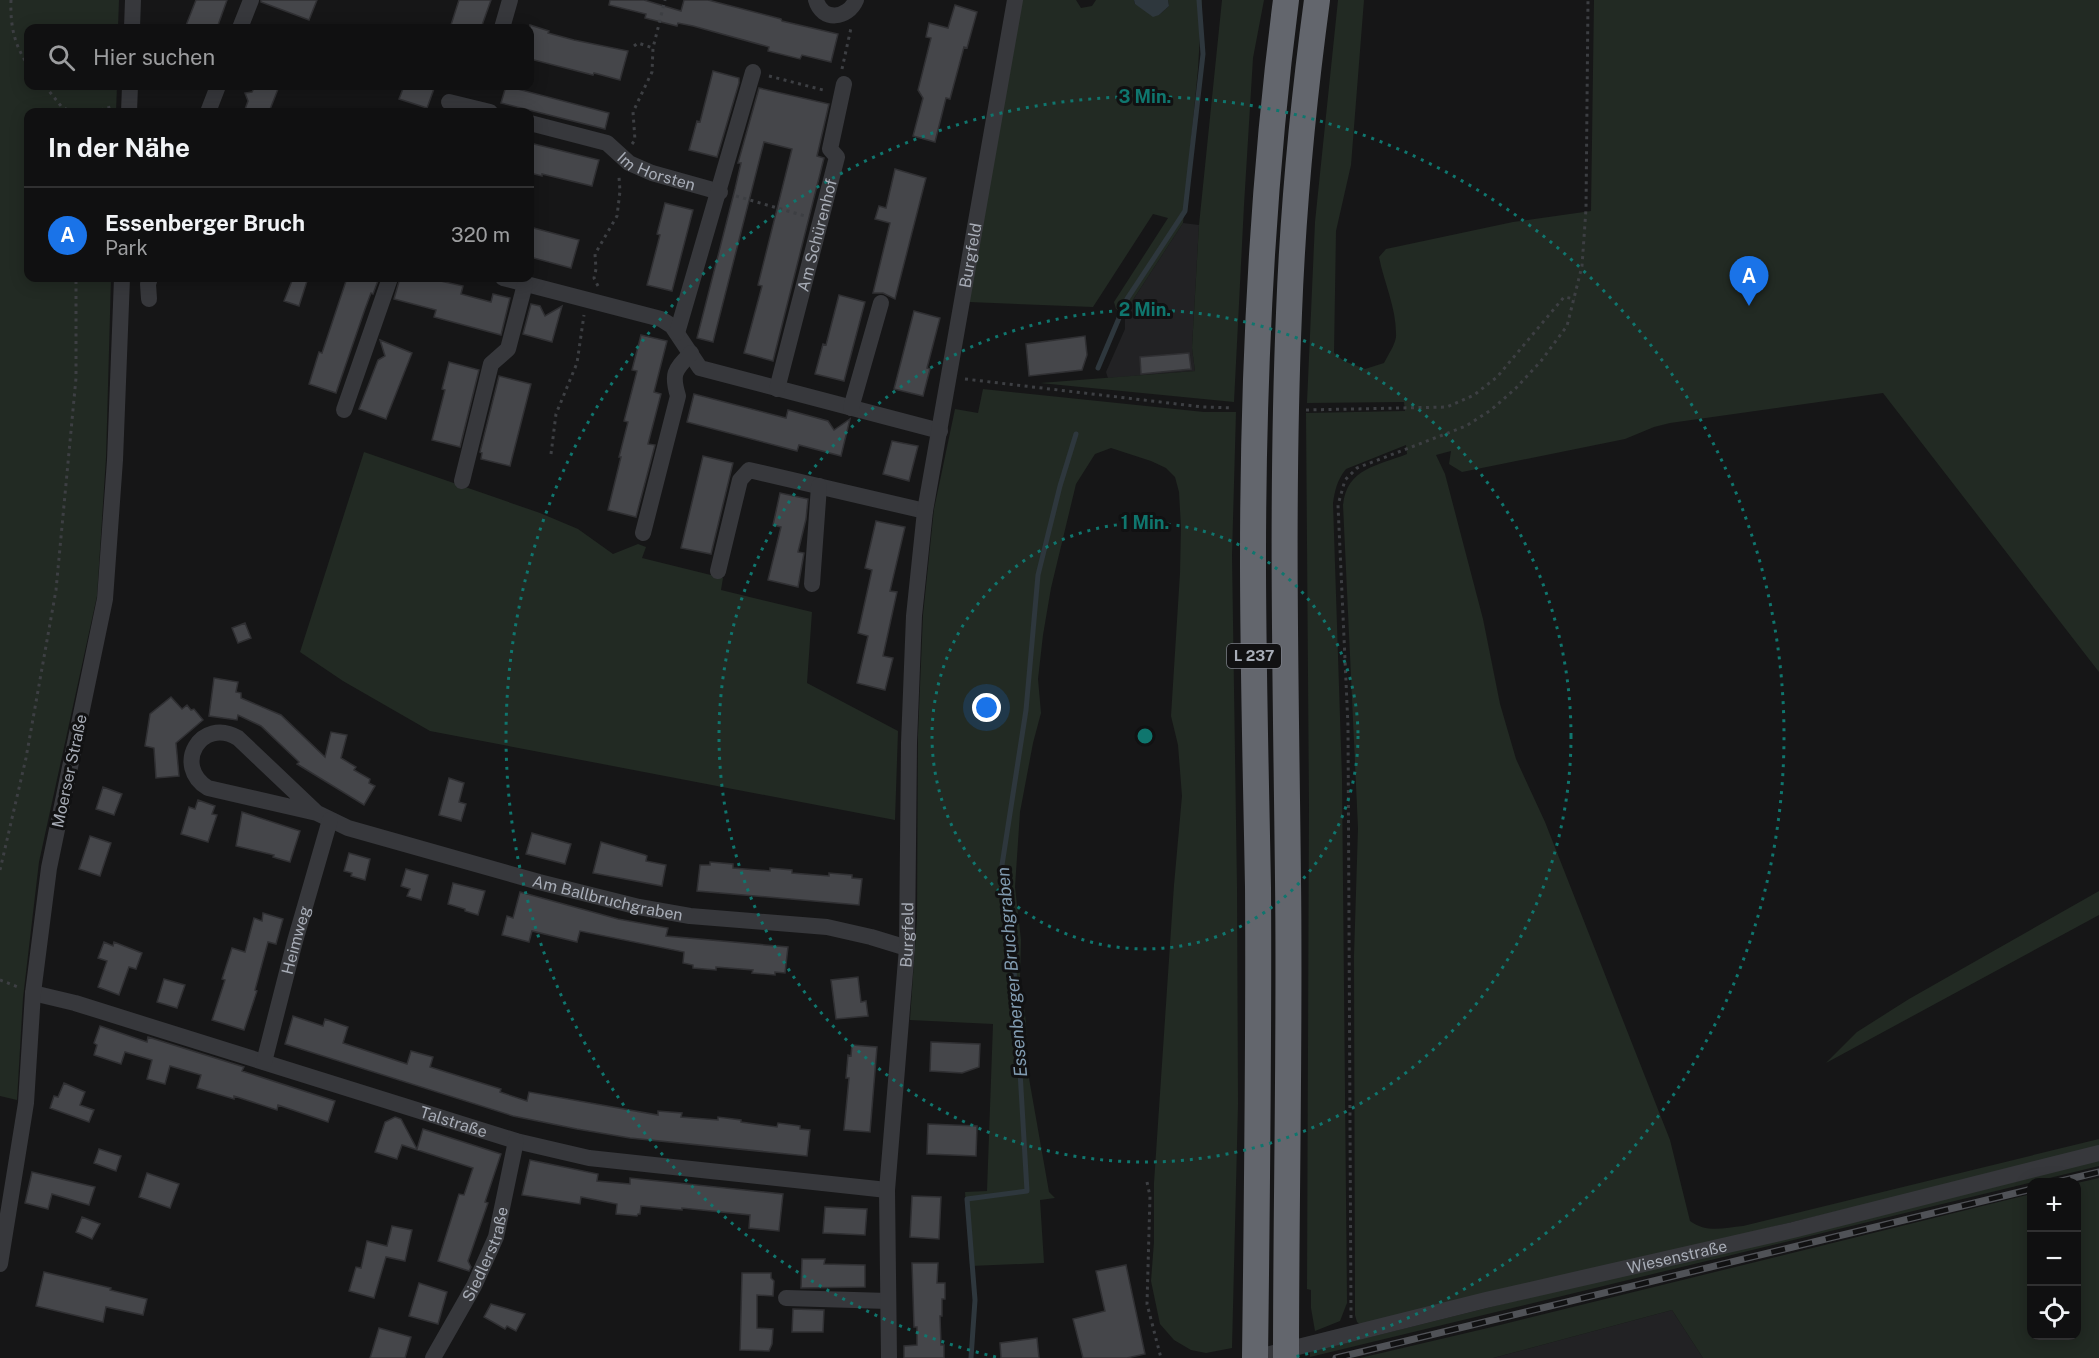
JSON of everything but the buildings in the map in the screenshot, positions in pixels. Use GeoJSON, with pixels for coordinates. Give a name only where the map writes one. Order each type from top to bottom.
{"type":"FeatureCollection","features":[{"type":"Feature","properties":{"kind":"highway","name":"L 237"},"geometry":{"type":"LineString","coordinates":[[1255,1358],[1259,990],[1253,559],[1254,443],[1263,230],[1271,130],[1286,0]]}},
{"type":"Feature","properties":{"kind":"highway","name":"L 237"},"geometry":{"type":"LineString","coordinates":[[1287,1358],[1289,972],[1284,554],[1285,431],[1296,190],[1307,72],[1317,0]]}},
{"type":"Feature","properties":{"kind":"street"},"geometry":{"type":"LineString","coordinates":[[132,24],[133,0]]}},
{"type":"Feature","properties":{"kind":"street"},"geometry":{"type":"LineString","coordinates":[[242,24],[251,0]]}},
{"type":"Feature","properties":{"kind":"street"},"geometry":{"type":"LineString","coordinates":[[503,24],[510,0]]}},
{"type":"Feature","properties":{"kind":"street"},"geometry":{"type":"LineString","coordinates":[[799,0],[816,2],[822,11],[829,15],[838,16],[851,7]]}},
{"type":"Feature","properties":{"kind":"street","name":"Burgfeld"},"geometry":{"type":"LineString","coordinates":[[889,1358],[887,1190],[907,948],[909,743],[914,616],[925,511],[1014,0]]}},
{"type":"Feature","properties":{"kind":"street","name":"Im Horsten"},"geometry":{"type":"LineString","coordinates":[[677,333],[720,192],[753,72]]}},
{"type":"Feature","properties":{"kind":"street","name":"Am Schürenhof"},"geometry":{"type":"LineString","coordinates":[[777,389],[837,157],[830,149],[843,89]]}},
{"type":"Feature","properties":{"kind":"street"},"geometry":{"type":"LineString","coordinates":[[129,108],[130,90]]}},
{"type":"Feature","properties":{"kind":"street"},"geometry":{"type":"LineString","coordinates":[[210,108],[216,90]]}},
{"type":"Feature","properties":{"kind":"street"},"geometry":{"type":"LineString","coordinates":[[447,107],[453,90]]}},
{"type":"Feature","properties":{"kind":"street","name":"Im Horsten"},"geometry":{"type":"LineString","coordinates":[[534,124],[607,143],[628,163],[652,173],[720,192]]}},
{"type":"Feature","properties":{"kind":"street","name":"Moerser Straße"},"geometry":{"type":"LineString","coordinates":[[0,1264],[26,1103],[33,993],[49,868],[105,599],[115,460],[122,282]]}},
{"type":"Feature","properties":{"kind":"street"},"geometry":{"type":"LineString","coordinates":[[148,299],[149,282]]}},
{"type":"Feature","properties":{"kind":"street"},"geometry":{"type":"LineString","coordinates":[[344,410],[389,282]]}},
{"type":"Feature","properties":{"kind":"street"},"geometry":{"type":"LineString","coordinates":[[518,282],[661,319],[672,326],[700,368],[940,431]]}},
{"type":"Feature","properties":{"kind":"street"},"geometry":{"type":"LineString","coordinates":[[462,481],[491,364],[508,349],[525,284]]}},
{"type":"Feature","properties":{"kind":"street"},"geometry":{"type":"LineString","coordinates":[[851,408],[881,303]]}},
{"type":"Feature","properties":{"kind":"street"},"geometry":{"type":"LineString","coordinates":[[643,533],[678,396],[673,379],[676,369],[691,353]]}},
{"type":"Feature","properties":{"kind":"street"},"geometry":{"type":"LineString","coordinates":[[718,571],[740,480],[749,470],[925,511]]}},
{"type":"Feature","properties":{"kind":"street"},"geometry":{"type":"LineString","coordinates":[[812,584],[819,486]]}},
{"type":"Feature","properties":{"kind":"street","name":"Am Ballbruchgraben"},"geometry":{"type":"LineString","coordinates":[[324,817],[233,735],[221,732],[211,734],[201,739],[194,750],[191,762],[193,772],[208,788],[324,817],[348,828],[516,876],[639,907],[690,916],[826,927],[907,948]]}},
{"type":"Feature","properties":{"kind":"street","name":"Heimweg"},"geometry":{"type":"LineString","coordinates":[[264,1062],[324,817]]}},
{"type":"Feature","properties":{"kind":"street","name":"Talstraße"},"geometry":{"type":"LineString","coordinates":[[33,993],[75,1003],[516,1141],[589,1158],[887,1190]]}},
{"type":"Feature","properties":{"kind":"street","name":"Siedlerstraße"},"geometry":{"type":"LineString","coordinates":[[433,1358],[474,1286],[496,1237],[516,1141]]}},
{"type":"Feature","properties":{"kind":"street","name":"Wiesenstraße"},"geometry":{"type":"LineString","coordinates":[[1255,1358],[1486,1300],[1676,1258],[2099,1153]]}},
{"type":"Feature","properties":{"kind":"street"},"geometry":{"type":"LineString","coordinates":[[786,1298],[888,1301]]}},
{"type":"Feature","properties":{"kind":"path"},"geometry":{"type":"LineString","coordinates":[[11,0],[10,15],[14,38],[24,57]]}},
{"type":"Feature","properties":{"kind":"path"},"geometry":{"type":"LineString","coordinates":[[551,454],[556,414],[577,363],[585,311],[595,301],[598,286],[594,279],[595,254],[616,216],[619,204],[619,178],[627,150],[635,140],[633,112],[652,72],[653,48],[665,0]]}},
{"type":"Feature","properties":{"kind":"path"},"geometry":{"type":"LineString","coordinates":[[1351,1335],[1348,726],[1338,506],[1345,480],[1357,468],[1466,426],[1491,410],[1541,361],[1567,326],[1582,266],[1586,209],[1588,0]]}},
{"type":"Feature","properties":{"kind":"path"},"geometry":{"type":"LineString","coordinates":[[753,72],[843,89],[840,79],[851,27],[851,7]]}},
{"type":"Feature","properties":{"kind":"path"},"geometry":{"type":"LineString","coordinates":[[634,46],[638,43],[653,48]]}},
{"type":"Feature","properties":{"kind":"path"},"geometry":{"type":"LineString","coordinates":[[48,90],[64,108]]}},
{"type":"Feature","properties":{"kind":"path"},"geometry":{"type":"LineString","coordinates":[[720,192],[821,220]]}},
{"type":"Feature","properties":{"kind":"path"},"geometry":{"type":"LineString","coordinates":[[0,870],[26,758],[56,590],[76,378],[76,282]]}},
{"type":"Feature","properties":{"kind":"path"},"geometry":{"type":"LineString","coordinates":[[1330,410],[1447,407],[1474,395],[1497,377],[1564,297],[1575,299]]}},
{"type":"Feature","properties":{"kind":"path"},"geometry":{"type":"LineString","coordinates":[[949,377],[1203,407]]}},
{"type":"Feature","properties":{"kind":"path"},"geometry":{"type":"LineString","coordinates":[[1148,1182],[1150,1196],[1147,1304],[1161,1358]]}},
{"type":"Feature","properties":{"kind":"shaded area"},"geometry":{"type":"Polygon","coordinates":[[[0,0],[119,0],[118,24],[24,24],[24,90],[117,90],[116,108],[24,108],[24,282],[111,282],[106,458],[97,596],[39,862],[23,998],[17,1100],[0,1096],[0,0]]]}},
{"type":"Feature","properties":{"kind":"shaded area"},"geometry":{"type":"Polygon","coordinates":[[[1022,0],[1076,0],[1081,8],[1092,6],[1096,0],[1134,0],[1135,4],[1159,15],[1169,6],[1168,0],[1202,0],[1198,69],[1183,223],[1125,312],[1116,309],[1114,302],[1168,218],[1153,214],[1093,307],[969,302],[1022,0]]]}},
{"type":"Feature","properties":{"kind":"shaded area"},"geometry":{"type":"Polygon","coordinates":[[[1134,0],[1168,0],[1169,6],[1153,17],[1135,4],[1134,0]]]}},
{"type":"Feature","properties":{"kind":"shaded area"},"geometry":{"type":"Polygon","coordinates":[[[1222,0],[1264,0],[1253,58],[1234,402],[1040,383],[1195,371],[1192,348],[1199,225],[1222,0]]]}},
{"type":"Feature","properties":{"kind":"shaded area"},"geometry":{"type":"Polygon","coordinates":[[[1338,0],[1364,0],[1351,165],[1336,231],[1334,353],[1344,361],[1365,369],[1384,363],[1396,337],[1392,306],[1379,257],[1386,249],[1513,222],[1591,211],[1594,0],[2099,0],[2099,672],[1883,393],[1670,423],[1625,439],[1462,472],[1449,464],[1451,451],[1436,455],[1445,474],[1483,619],[1500,704],[1516,759],[1545,822],[1670,1140],[1690,1221],[1709,1228],[1743,1226],[2099,1139],[2099,1148],[1362,1326],[1357,1322],[1355,1315],[1354,956],[1358,828],[1343,505],[1350,483],[1357,476],[1365,470],[1407,454],[1406,445],[1346,469],[1340,477],[1333,503],[1342,778],[1347,1303],[1340,1321],[1315,1331],[1311,1290],[1307,1289],[1309,807],[1306,413],[1405,411],[1404,402],[1307,403],[1315,222],[1338,0]]]}},
{"type":"Feature","properties":{"kind":"shaded area"},"geometry":{"type":"Polygon","coordinates":[[[1183,223],[1199,225],[1192,348],[1195,371],[1108,378],[1106,372],[1125,329],[1125,312],[1183,223]]]}},
{"type":"Feature","properties":{"kind":"shaded area"},"geometry":{"type":"Polygon","coordinates":[[[983,389],[1204,412],[1236,412],[1232,555],[1238,1104],[1232,1348],[1206,1353],[1191,1350],[1174,1340],[1160,1324],[1151,1281],[1154,1242],[1154,1183],[1182,796],[1178,745],[1171,716],[1181,527],[1179,492],[1175,477],[1166,468],[1151,461],[1111,448],[1095,454],[1076,484],[1051,588],[1038,679],[1041,713],[1020,812],[1015,887],[1021,940],[1020,978],[1026,1022],[1027,1067],[1049,1192],[1055,1198],[1040,1200],[1044,1263],[970,1266],[965,1192],[987,1191],[993,1024],[910,1020],[917,918],[918,735],[923,615],[934,509],[955,409],[978,413],[983,389]]]}},
{"type":"Feature","properties":{"kind":"shaded area"},"geometry":{"type":"Polygon","coordinates":[[[364,452],[540,513],[578,529],[613,554],[638,544],[646,547],[642,558],[723,578],[721,590],[812,612],[807,683],[898,731],[895,820],[430,731],[343,681],[300,652],[364,452]]]}},
{"type":"Feature","properties":{"kind":"shaded area"},"geometry":{"type":"Polygon","coordinates":[[[2099,891],[2099,915],[1826,1063],[1857,1032],[1909,999],[2099,891]]]}},
{"type":"Feature","properties":{"kind":"shaded area"},"geometry":{"type":"Polygon","coordinates":[[[2099,1156],[2099,1166],[2049,1178],[2027,1178],[2027,1183],[1310,1357],[1310,1352],[2099,1156]]]}},
{"type":"Feature","properties":{"kind":"shaded area"},"geometry":{"type":"Polygon","coordinates":[[[2099,1178],[2099,1358],[1703,1358],[1672,1310],[1493,1358],[1360,1358],[2027,1195],[2027,1340],[2081,1340],[2081,1182],[2099,1178]]]}},
{"type":"Feature","properties":{"kind":"shaded area"},"geometry":{"type":"Polygon","coordinates":[[[1672,1310],[1703,1358],[1493,1358],[1672,1310]]]}},
{"type":"Feature","properties":{"kind":"waterway","name":"Essenberger Bruchgraben"},"geometry":{"type":"LineString","coordinates":[[1098,368],[1127,299],[1185,211],[1203,54],[1199,0]]}},
{"type":"Feature","properties":{"kind":"waterway","name":"Essenberger Bruchgraben"},"geometry":{"type":"LineString","coordinates":[[971,1358],[975,1300],[967,1199],[1027,1191],[1012,935],[1002,865],[1026,710],[1038,575],[1060,486],[1076,434]]}},
{"type":"Feature","properties":{"kind":"railway"},"geometry":{"type":"LineString","coordinates":[[2074,1178],[2099,1172]]}},
{"type":"Feature","properties":{"kind":"railway"},"geometry":{"type":"LineString","coordinates":[[1336,1358],[2027,1190]]}},
{"type":"Feature","properties":{"kind":"place","name":"Essenberger Bruch"},"geometry":{"type":"Point","coordinates":[1749,306]}}]}
